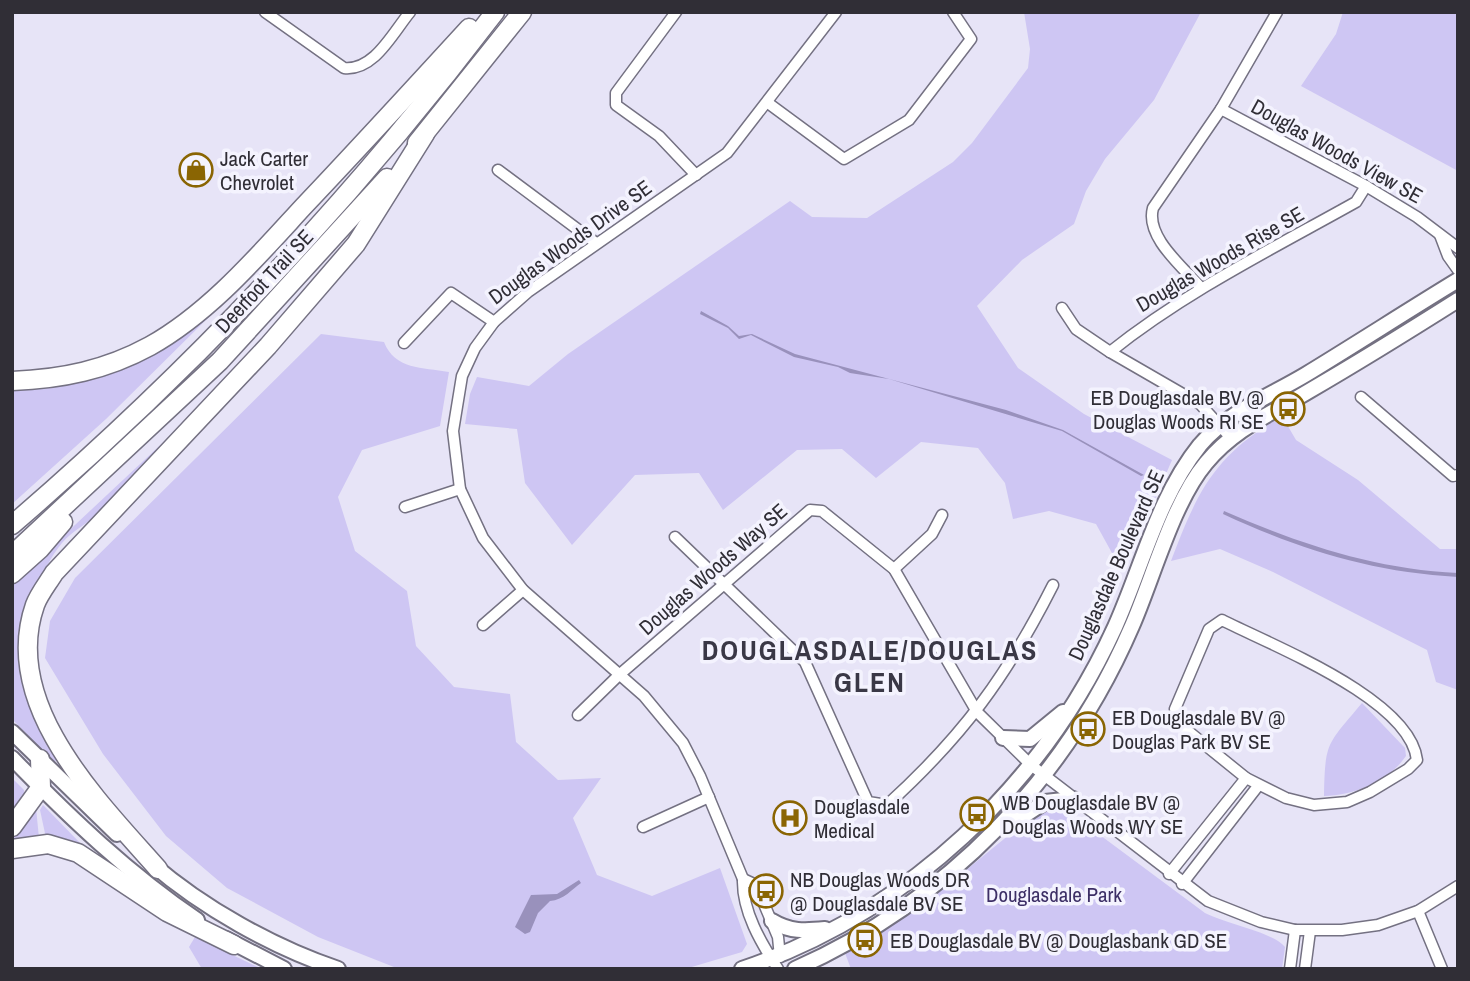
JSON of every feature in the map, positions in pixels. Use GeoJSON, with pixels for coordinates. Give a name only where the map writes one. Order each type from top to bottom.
{"type":"FeatureCollection","features":[{"type":"Feature","properties":{"kind":"highway"},"geometry":{"type":"LineString","coordinates":[[12,381],[60,379],[104,366],[150,346],[204,307],[253,262],[483,12]]}},
{"type":"Feature","properties":{"kind":"highway","name":"Deerfoot Trail SE"},"geometry":{"type":"LineString","coordinates":[[12,525],[112,434],[233,317],[323,220],[495,12]]}},
{"type":"Feature","properties":{"kind":"highway","name":"Deerfoot Trail SE"},"geometry":{"type":"LineString","coordinates":[[12,555],[106,470],[249,331],[337,236],[425,134],[522,12]]}},
{"type":"Feature","properties":{"kind":"highway"},"geometry":{"type":"LineString","coordinates":[[158,869],[76,776],[40,719],[29,691],[26,665],[26,638],[34,605],[54,573],[268,346],[356,244],[425,134]]}},
{"type":"Feature","properties":{"kind":"highway"},"geometry":{"type":"LineString","coordinates":[[12,574],[40,549],[106,470]]}},
{"type":"Feature","properties":{"kind":"highway"},"geometry":{"type":"LineString","coordinates":[[12,827],[41,787],[40,759]]}},
{"type":"Feature","properties":{"kind":"highway"},"geometry":{"type":"LineString","coordinates":[[12,849],[43,844],[71,850],[167,912],[234,944]]}},
{"type":"Feature","properties":{"kind":"street"},"geometry":{"type":"LineString","coordinates":[[265,12],[344,68],[356,69],[369,63],[410,12]]}},
{"type":"Feature","properties":{"kind":"street"},"geometry":{"type":"LineString","coordinates":[[676,12],[615,93],[616,105],[659,136],[695,175]]}},
{"type":"Feature","properties":{"kind":"street","name":"Douglas Woods Drive SE"},"geometry":{"type":"LineString","coordinates":[[778,963],[761,944],[742,894],[743,880],[709,797],[683,743],[644,696],[523,590],[483,538],[460,489],[453,449],[457,396],[462,376],[475,348],[494,322],[528,292],[727,153],[836,12]]}},
{"type":"Feature","properties":{"kind":"street"},"geometry":{"type":"LineString","coordinates":[[768,103],[844,159],[909,120],[971,39],[953,12]]}},
{"type":"Feature","properties":{"kind":"street"},"geometry":{"type":"LineString","coordinates":[[1221,109],[1277,12]]}},
{"type":"Feature","properties":{"kind":"street","name":"Douglas Woods View SE"},"geometry":{"type":"LineString","coordinates":[[1201,288],[1154,233],[1150,219],[1153,208],[1221,109],[1366,186],[1458,248]]}},
{"type":"Feature","properties":{"kind":"street"},"geometry":{"type":"LineString","coordinates":[[498,170],[596,243]]}},
{"type":"Feature","properties":{"kind":"street","name":"Douglas Woods Rise SE"},"geometry":{"type":"LineString","coordinates":[[1110,352],[1146,323],[1201,288],[1356,202],[1366,186]]}},
{"type":"Feature","properties":{"kind":"street"},"geometry":{"type":"LineString","coordinates":[[1440,234],[1448,256],[1458,270]]}},
{"type":"Feature","properties":{"kind":"street","name":"Douglasdale Boulevard SE"},"geometry":{"type":"LineString","coordinates":[[743,969],[778,963],[901,888],[949,851],[1031,765],[1075,702],[1115,628],[1182,468],[1220,425],[1240,410],[1303,376],[1458,279]]}},
{"type":"Feature","properties":{"kind":"street"},"geometry":{"type":"LineString","coordinates":[[404,343],[452,293],[494,322]]}},
{"type":"Feature","properties":{"kind":"street","name":"Douglasdale Boulevard SE"},"geometry":{"type":"LineString","coordinates":[[795,969],[843,947],[928,892],[995,833],[1045,776],[1104,685],[1131,628],[1184,498],[1204,465],[1230,437],[1250,422],[1306,393],[1458,300]]}},
{"type":"Feature","properties":{"kind":"street"},"geometry":{"type":"LineString","coordinates":[[1062,308],[1076,329],[1200,404],[1230,437]]}},
{"type":"Feature","properties":{"kind":"street"},"geometry":{"type":"LineString","coordinates":[[1361,397],[1453,476],[1458,475]]}},
{"type":"Feature","properties":{"kind":"street"},"geometry":{"type":"LineString","coordinates":[[405,507],[460,489]]}},
{"type":"Feature","properties":{"kind":"street","name":"Douglas Woods Way SE"},"geometry":{"type":"LineString","coordinates":[[578,715],[619,675],[810,510],[822,511],[894,569],[978,712],[1031,765],[1182,884],[1232,912],[1295,930],[1310,931],[1378,925],[1418,911],[1458,886]]}},
{"type":"Feature","properties":{"kind":"street"},"geometry":{"type":"LineString","coordinates":[[894,569],[932,534],[942,515]]}},
{"type":"Feature","properties":{"kind":"street"},"geometry":{"type":"LineString","coordinates":[[675,537],[805,662],[868,802],[887,805],[920,775],[978,712],[1023,644],[1052,585]]}},
{"type":"Feature","properties":{"kind":"street"},"geometry":{"type":"LineString","coordinates":[[482,625],[523,590]]}},
{"type":"Feature","properties":{"kind":"street"},"geometry":{"type":"LineString","coordinates":[[1222,620],[1364,692],[1415,745],[1417,760],[1408,769],[1370,792],[1347,802],[1314,805],[1258,786],[1178,723],[1175,709],[1209,629],[1222,620]]}},
{"type":"Feature","properties":{"kind":"street"},"geometry":{"type":"LineString","coordinates":[[1003,737],[1017,741],[1033,738],[1075,702]]}},
{"type":"Feature","properties":{"kind":"street"},"geometry":{"type":"LineString","coordinates":[[12,732],[158,869],[244,928],[281,947],[338,969]]}},
{"type":"Feature","properties":{"kind":"street"},"geometry":{"type":"LineString","coordinates":[[12,758],[150,888],[234,944],[284,969]]}},
{"type":"Feature","properties":{"kind":"street"},"geometry":{"type":"LineString","coordinates":[[1169,874],[1246,778]]}},
{"type":"Feature","properties":{"kind":"street"},"geometry":{"type":"LineString","coordinates":[[1182,884],[1258,786]]}},
{"type":"Feature","properties":{"kind":"street"},"geometry":{"type":"LineString","coordinates":[[643,827],[709,797]]}},
{"type":"Feature","properties":{"kind":"street"},"geometry":{"type":"LineString","coordinates":[[995,833],[1045,802],[1073,799]]}},
{"type":"Feature","properties":{"kind":"street","name":"Douglas Woods Drive SE"},"geometry":{"type":"LineString","coordinates":[[743,880],[756,885],[772,921],[778,963]]}},
{"type":"Feature","properties":{"kind":"street"},"geometry":{"type":"LineString","coordinates":[[1418,911],[1442,969]]}},
{"type":"Feature","properties":{"kind":"street"},"geometry":{"type":"LineString","coordinates":[[772,921],[786,929],[803,932],[833,928]]}},
{"type":"Feature","properties":{"kind":"street"},"geometry":{"type":"LineString","coordinates":[[1290,969],[1295,930]]}},
{"type":"Feature","properties":{"kind":"street"},"geometry":{"type":"LineString","coordinates":[[1305,969],[1310,931]]}},
{"type":"Feature","properties":{"kind":"green space"},"geometry":{"type":"Polygon","coordinates":[[[1024,12],[1201,12],[1154,100],[1105,159],[1086,191],[1074,224],[1022,260],[977,306],[1018,368],[1084,414],[1172,460],[1123,573],[1096,524],[1049,511],[1013,519],[1005,483],[978,448],[921,442],[876,478],[842,449],[797,450],[723,510],[699,473],[635,475],[572,545],[525,483],[517,429],[465,424],[470,394],[477,377],[529,386],[568,354],[790,201],[812,217],[867,218],[953,162],[972,143],[1028,68],[1030,49],[1024,12]]]}},
{"type":"Feature","properties":{"kind":"green space"},"geometry":{"type":"Polygon","coordinates":[[[1343,12],[1458,12],[1458,171],[1301,86],[1336,34],[1343,12]]]}},
{"type":"Feature","properties":{"kind":"green space"},"geometry":{"type":"Polygon","coordinates":[[[216,304],[219,307],[106,419],[12,504],[12,389],[55,386],[216,304]]]}},
{"type":"Feature","properties":{"kind":"green space"},"geometry":{"type":"Polygon","coordinates":[[[321,334],[384,342],[395,358],[410,366],[449,372],[440,426],[362,450],[338,497],[355,551],[407,591],[416,646],[454,687],[510,694],[516,742],[558,780],[601,778],[573,818],[597,875],[652,896],[720,868],[747,944],[742,952],[685,969],[399,969],[318,937],[227,888],[166,836],[103,754],[45,658],[50,621],[75,578],[321,334]]]}},
{"type":"Feature","properties":{"kind":"green space"},"geometry":{"type":"Polygon","coordinates":[[[1282,416],[1296,440],[1358,480],[1440,549],[1458,549],[1458,690],[1436,682],[1427,650],[1273,572],[1220,549],[1171,561],[1190,514],[1211,477],[1240,446],[1282,416]]]}},
{"type":"Feature","properties":{"kind":"green space"},"geometry":{"type":"Polygon","coordinates":[[[187,420],[103,510],[62,543],[50,560],[27,613],[20,657],[22,678],[34,718],[58,759],[54,762],[12,719],[12,584],[187,420]]]}},
{"type":"Feature","properties":{"kind":"green space"},"geometry":{"type":"Polygon","coordinates":[[[1362,703],[1405,748],[1406,756],[1390,773],[1370,785],[1347,793],[1324,796],[1325,764],[1330,745],[1362,703]]]}},
{"type":"Feature","properties":{"kind":"green space"},"geometry":{"type":"Polygon","coordinates":[[[12,778],[24,790],[24,799],[12,814],[12,778]]]}},
{"type":"Feature","properties":{"kind":"green space"},"geometry":{"type":"Polygon","coordinates":[[[43,805],[82,845],[80,848],[46,838],[40,810],[43,805]]]}},
{"type":"Feature","properties":{"kind":"green space","name":"Douglasdale Park"},"geometry":{"type":"Polygon","coordinates":[[[1052,807],[1077,818],[1205,913],[1279,942],[1285,947],[1282,969],[851,969],[845,953],[932,898],[1038,811],[1052,807]]]}},
{"type":"Feature","properties":{"kind":"green space"},"geometry":{"type":"Polygon","coordinates":[[[36,808],[39,838],[15,841],[13,837],[36,808]]]}},
{"type":"Feature","properties":{"kind":"green space"},"geometry":{"type":"Polygon","coordinates":[[[195,937],[262,969],[202,969],[189,947],[195,937]]]}},
{"type":"Feature","properties":{"kind":"shaded area"},"geometry":{"type":"Polygon","coordinates":[[[701,311],[728,326],[739,336],[752,334],[795,354],[1006,410],[1063,430],[1144,475],[1141,476],[1062,431],[889,379],[850,373],[838,367],[794,357],[751,335],[739,339],[728,328],[700,314],[701,311]]]}},
{"type":"Feature","properties":{"kind":"shaded area"},"geometry":{"type":"Polygon","coordinates":[[[1224,511],[1338,553],[1427,571],[1458,573],[1458,577],[1396,570],[1337,557],[1252,527],[1223,514],[1224,511]]]}},
{"type":"Feature","properties":{"kind":"shaded area"},"geometry":{"type":"Polygon","coordinates":[[[579,880],[581,883],[564,896],[550,901],[538,913],[530,932],[525,934],[515,927],[531,895],[557,894],[579,880]]]}},
{"type":"Feature","properties":{"kind":"place","name":"Jack Carter Chevrolet"},"geometry":{"type":"Point","coordinates":[196,170]}},
{"type":"Feature","properties":{"kind":"place","name":"EB Douglasdale BV @ Douglas Woods RI SE"},"geometry":{"type":"Point","coordinates":[1288,409]}},
{"type":"Feature","properties":{"kind":"place","name":"EB Douglasdale BV @ Douglas Park BV SE"},"geometry":{"type":"Point","coordinates":[1088,729]}},
{"type":"Feature","properties":{"kind":"place","name":"WB Douglasdale BV @ Douglas Woods WY SE"},"geometry":{"type":"Point","coordinates":[977,814]}},
{"type":"Feature","properties":{"kind":"place","name":"Douglasdale Medical"},"geometry":{"type":"Point","coordinates":[790,818]}},
{"type":"Feature","properties":{"kind":"place","name":"NB Douglas Woods DR @ Douglasdale BV SE"},"geometry":{"type":"Point","coordinates":[766,891]}},
{"type":"Feature","properties":{"kind":"place","name":"EB Douglasdale BV @ Douglasbank GD SE"},"geometry":{"type":"Point","coordinates":[865,940]}},
{"type":"Feature","properties":{"kind":"district","name":"DOUGLASDALE/DOUGLAS GLEN"},"geometry":{"type":"Point","coordinates":[870,666]}}]}
